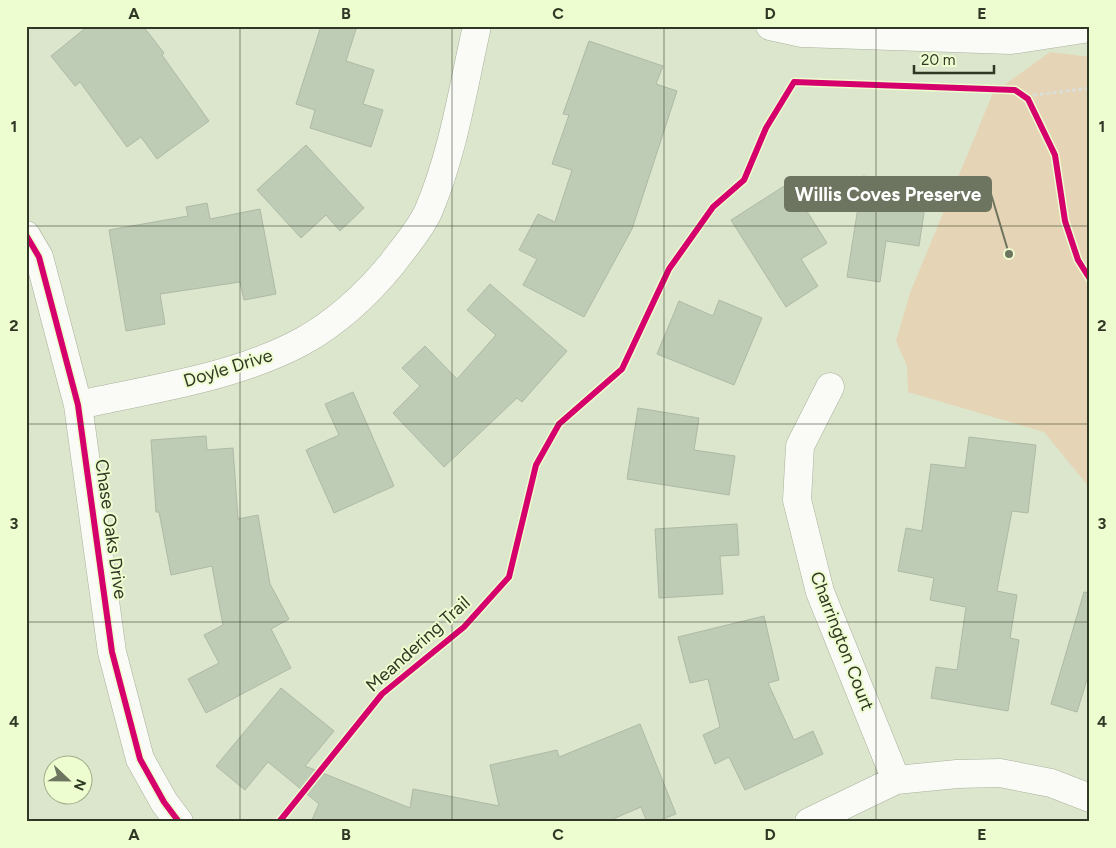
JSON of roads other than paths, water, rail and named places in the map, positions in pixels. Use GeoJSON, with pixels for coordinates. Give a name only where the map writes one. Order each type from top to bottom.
{"type":"FeatureCollection","features":[{"type":"Feature","properties":{"kind":"street","name":"Doyle Drive"},"geometry":{"type":"LineString","coordinates":[[78,405],[182,382],[257,362],[304,341],[341,315],[372,288],[404,248],[427,214],[443,170],[477,26]]}},
{"type":"Feature","properties":{"kind":"street"},"geometry":{"type":"LineString","coordinates":[[770,26],[802,33],[1012,40],[1090,28]]}},
{"type":"Feature","properties":{"kind":"street","name":"Chase Oaks Drive"},"geometry":{"type":"LineString","coordinates":[[26,235],[40,257],[78,405],[112,652],[140,759],[164,802],[179,822]]}},
{"type":"Feature","properties":{"kind":"street","name":"Charrington Court"},"geometry":{"type":"LineString","coordinates":[[830,387],[800,446],[796,500],[820,592],[896,780]]}},
{"type":"Feature","properties":{"kind":"street"},"geometry":{"type":"LineString","coordinates":[[809,822],[896,780],[1000,773],[1051,783],[1090,798]]}},
{"type":"Feature","properties":{"kind":"place","name":"Willis Coves Preserve"},"geometry":{"type":"Point","coordinates":[1009,254]}}]}
